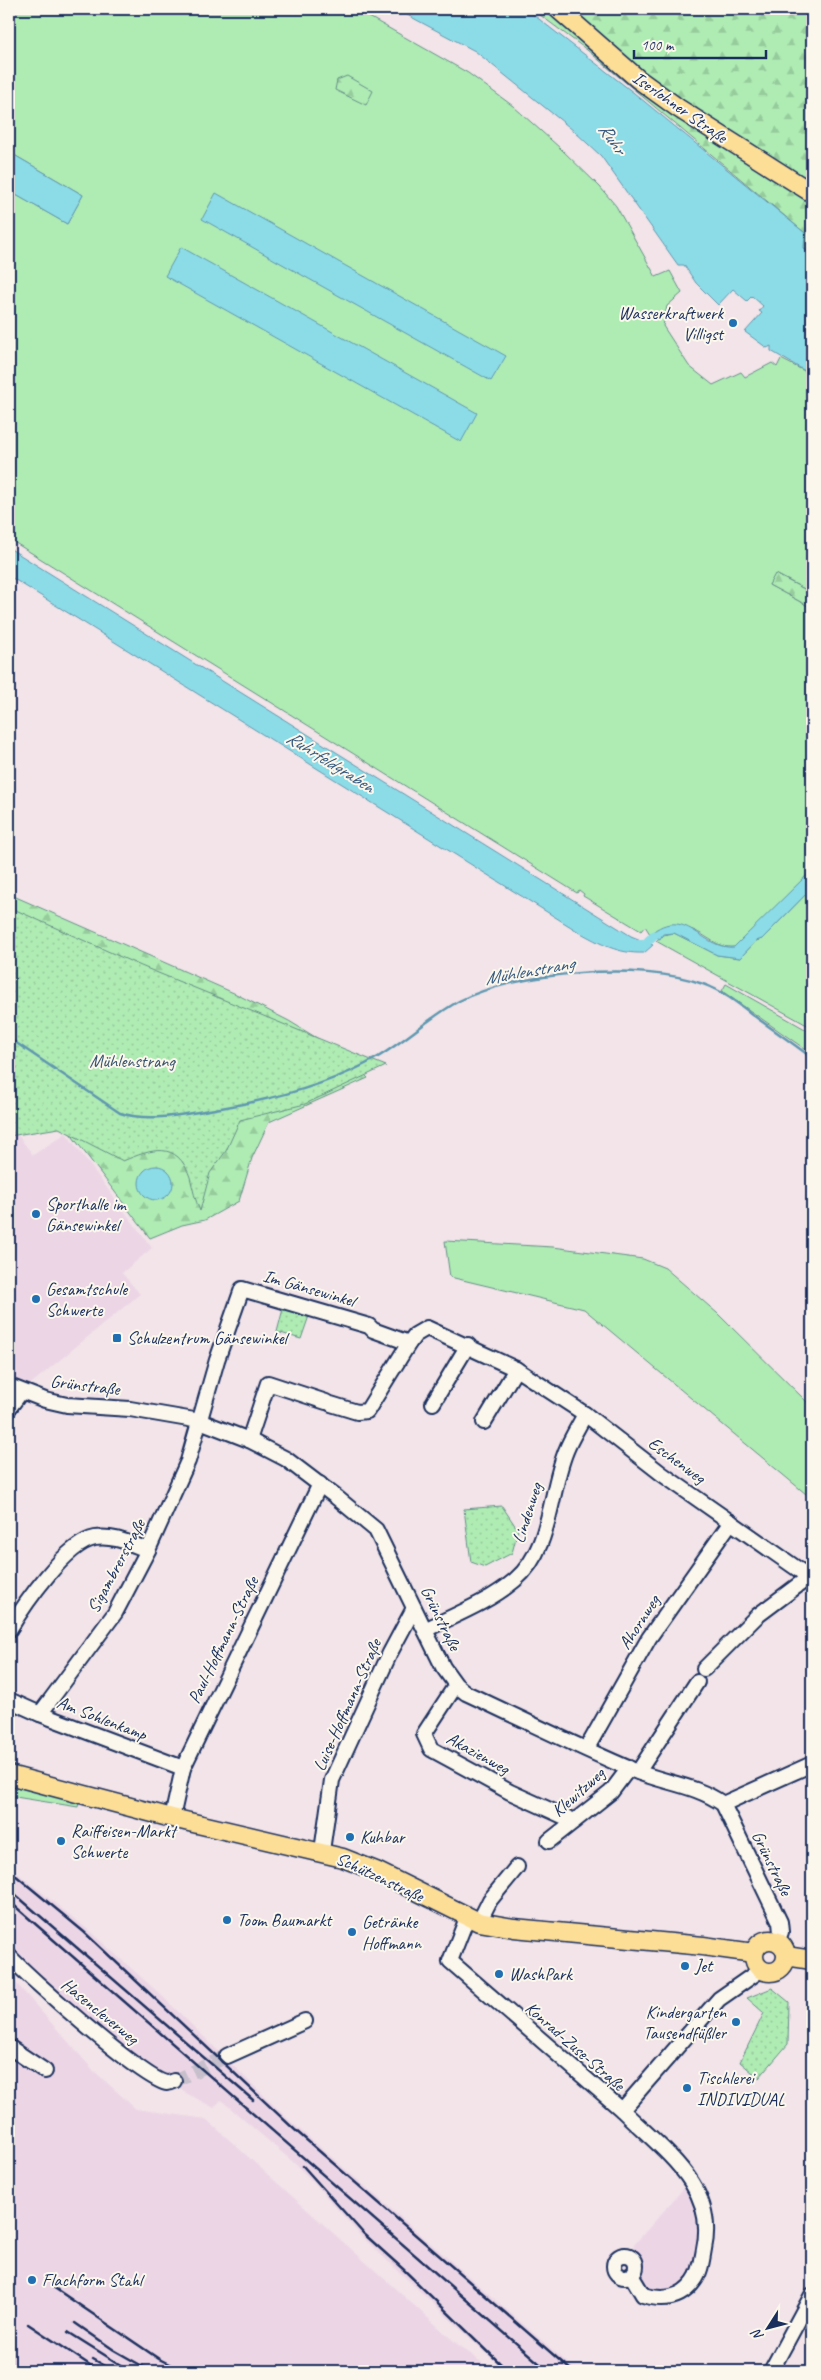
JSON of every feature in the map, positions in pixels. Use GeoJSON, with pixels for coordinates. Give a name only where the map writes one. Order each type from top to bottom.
{"type":"FeatureCollection","features":[{"type":"Feature","properties":{"kind":"main road","name":"Iserlohner Straße"},"geometry":{"type":"LineString","coordinates":[[558,9],[638,79],[678,108],[812,193]]}},
{"type":"Feature","properties":{"kind":"main road","name":"Schützenstraße"},"geometry":{"type":"LineString","coordinates":[[9,1775],[172,1818],[322,1851],[376,1872],[473,1920],[514,1928],[704,1946],[758,1961]]}},
{"type":"Feature","properties":{"kind":"main road"},"geometry":{"type":"LineString","coordinates":[[781,1949],[782,1966],[777,1970],[766,1971],[758,1961],[762,1942],[812,1960]]}},
{"type":"Feature","properties":{"kind":"street","name":"Im Gänsewinkel"},"geometry":{"type":"LineString","coordinates":[[200,1421],[217,1360],[242,1289],[369,1326],[373,1330],[409,1342]]}},
{"type":"Feature","properties":{"kind":"street","name":"Eschenweg"},"geometry":{"type":"LineString","coordinates":[[249,1440],[268,1384],[333,1402],[357,1412],[367,1411],[409,1342],[415,1335],[427,1328],[468,1345],[516,1369],[585,1414],[662,1474],[811,1580]]}},
{"type":"Feature","properties":{"kind":"street"},"geometry":{"type":"LineString","coordinates":[[433,1403],[468,1345]]}},
{"type":"Feature","properties":{"kind":"street"},"geometry":{"type":"LineString","coordinates":[[484,1422],[516,1369]]}},
{"type":"Feature","properties":{"kind":"street"},"geometry":{"type":"LineString","coordinates":[[9,1408],[15,1389]]}},
{"type":"Feature","properties":{"kind":"street","name":"Grünstraße"},"geometry":{"type":"LineString","coordinates":[[15,1389],[45,1400],[67,1405],[130,1409],[200,1421],[249,1440],[286,1459],[376,1530],[443,1667],[456,1685],[466,1693],[634,1770],[678,1783],[711,1796],[723,1804],[780,1922],[781,1949]]}},
{"type":"Feature","properties":{"kind":"street","name":"Lindenweg"},"geometry":{"type":"LineString","coordinates":[[425,1630],[498,1593],[516,1579],[528,1566],[540,1545],[566,1451],[585,1414]]}},
{"type":"Feature","properties":{"kind":"street","name":"Sigambrerstraße"},"geometry":{"type":"LineString","coordinates":[[40,1714],[115,1613],[148,1550],[188,1461],[200,1421]]}},
{"type":"Feature","properties":{"kind":"street","name":"Paul-Hoffmann-Straße"},"geometry":{"type":"LineString","coordinates":[[172,1818],[183,1768],[320,1484]]}},
{"type":"Feature","properties":{"kind":"street","name":"Ahornweg"},"geometry":{"type":"LineString","coordinates":[[587,1748],[649,1638],[731,1522]]}},
{"type":"Feature","properties":{"kind":"street"},"geometry":{"type":"LineString","coordinates":[[9,1630],[65,1555],[81,1543],[95,1538],[117,1538],[148,1550]]}},
{"type":"Feature","properties":{"kind":"street"},"geometry":{"type":"LineString","coordinates":[[704,1669],[757,1616],[811,1580]]}},
{"type":"Feature","properties":{"kind":"street","name":"Luise-Hoffmann-Straße"},"geometry":{"type":"LineString","coordinates":[[322,1851],[332,1780],[390,1653],[414,1608]]}},
{"type":"Feature","properties":{"kind":"street","name":"Klewitzweg"},"geometry":{"type":"LineString","coordinates":[[550,1842],[634,1770],[696,1682]]}},
{"type":"Feature","properties":{"kind":"street","name":"Akazienweg"},"geometry":{"type":"LineString","coordinates":[[456,1685],[424,1734],[431,1749],[510,1792],[574,1821]]}},
{"type":"Feature","properties":{"kind":"street","name":"Am Sohlenkamp"},"geometry":{"type":"LineString","coordinates":[[9,1700],[40,1714],[183,1768]]}},
{"type":"Feature","properties":{"kind":"street"},"geometry":{"type":"LineString","coordinates":[[723,1804],[812,1764]]}},
{"type":"Feature","properties":{"kind":"street"},"geometry":{"type":"LineString","coordinates":[[473,1920],[517,1867]]}},
{"type":"Feature","properties":{"kind":"street","name":"Konrad-Zuse-Straße"},"geometry":{"type":"LineString","coordinates":[[473,1920],[455,1944],[450,1961],[622,2110],[689,2176],[706,2208],[708,2220],[707,2236],[700,2269],[687,2291],[670,2298],[656,2299],[643,2295],[631,2275]]}},
{"type":"Feature","properties":{"kind":"street","name":"Hasencleverweg"},"geometry":{"type":"LineString","coordinates":[[9,1956],[62,2006],[140,2068],[155,2079],[167,2083],[174,2081]]}},
{"type":"Feature","properties":{"kind":"street","name":"Konrad-Zuse-Straße"},"geometry":{"type":"LineString","coordinates":[[622,2110],[718,1999],[758,1961]]}},
{"type":"Feature","properties":{"kind":"street"},"geometry":{"type":"LineString","coordinates":[[227,2056],[305,2021]]}},
{"type":"Feature","properties":{"kind":"street"},"geometry":{"type":"LineString","coordinates":[[9,2047],[46,2071]]}},
{"type":"Feature","properties":{"kind":"street"},"geometry":{"type":"LineString","coordinates":[[771,2371],[812,2295]]}},
{"type":"Feature","properties":{"kind":"shaded area"},"geometry":{"type":"Polygon","coordinates":[[[66,1133],[152,1248],[122,1273],[140,1294],[21,1392],[9,1386],[9,1140],[17,1134],[33,1155],[66,1133]]]}},
{"type":"Feature","properties":{"kind":"shaded area"},"geometry":{"type":"Polygon","coordinates":[[[9,1866],[87,1929],[160,1994],[289,2120],[577,2371],[505,2371],[360,2235],[294,2163],[221,2100],[214,2108],[186,2093],[163,2073],[156,2073],[28,1966],[9,1945],[9,1866]]]}},
{"type":"Feature","properties":{"kind":"shaded area"},"geometry":{"type":"Polygon","coordinates":[[[9,1975],[94,2071],[136,2109],[206,2119],[456,2343],[493,2371],[9,2371],[9,1975]]]}},
{"type":"Feature","properties":{"kind":"shaded area"},"geometry":{"type":"Polygon","coordinates":[[[689,2182],[699,2206],[700,2238],[690,2276],[676,2288],[665,2291],[646,2289],[643,2284],[641,2260],[634,2252],[633,2246],[689,2182]]]}},
{"type":"Feature","properties":{"kind":"green space"},"geometry":{"type":"Polygon","coordinates":[[[9,9],[355,9],[468,73],[513,106],[600,187],[616,206],[656,277],[670,271],[682,293],[667,306],[663,326],[689,366],[713,385],[741,372],[745,377],[772,363],[777,367],[781,359],[812,375],[812,593],[776,574],[769,585],[812,608],[812,870],[738,946],[726,947],[689,929],[657,929],[650,934],[645,926],[641,931],[583,896],[584,894],[579,890],[577,893],[9,539],[9,191],[67,224],[83,195],[9,152],[9,9]]]}},
{"type":"Feature","properties":{"kind":"green space"},"geometry":{"type":"Polygon","coordinates":[[[532,9],[812,9],[812,257],[804,248],[805,233],[587,50],[532,9]]]}},
{"type":"Feature","properties":{"kind":"green space"},"geometry":{"type":"Polygon","coordinates":[[[347,76],[373,91],[366,105],[335,90],[337,80],[347,76]]]}},
{"type":"Feature","properties":{"kind":"green space"},"geometry":{"type":"Polygon","coordinates":[[[775,574],[812,593],[812,608],[769,585],[775,574]]]}},
{"type":"Feature","properties":{"kind":"green space"},"geometry":{"type":"Polygon","coordinates":[[[812,888],[812,1018],[807,1025],[656,941],[663,935],[674,933],[717,955],[740,958],[756,941],[762,939],[812,888]]]}},
{"type":"Feature","properties":{"kind":"green space","name":"Mühlenstrang"},"geometry":{"type":"Polygon","coordinates":[[[9,894],[236,994],[289,1021],[348,1057],[368,1078],[269,1122],[252,1158],[239,1201],[205,1220],[182,1225],[150,1238],[60,1120],[9,1123],[9,894]]]}},
{"type":"Feature","properties":{"kind":"green space","name":"Mühlenstrang"},"geometry":{"type":"Polygon","coordinates":[[[9,907],[141,966],[386,1066],[305,1104],[240,1120],[226,1151],[210,1173],[200,1211],[185,1165],[178,1157],[171,1153],[154,1151],[123,1161],[59,1128],[9,1136],[9,907]]]}},
{"type":"Feature","properties":{"kind":"green space"},"geometry":{"type":"Polygon","coordinates":[[[726,984],[812,1033],[812,1054],[722,991],[726,984]]]}},
{"type":"Feature","properties":{"kind":"green space"},"geometry":{"type":"Polygon","coordinates":[[[445,1241],[553,1247],[643,1259],[665,1268],[717,1313],[812,1407],[812,1499],[584,1309],[450,1277],[445,1241]]]}},
{"type":"Feature","properties":{"kind":"green space"},"geometry":{"type":"Polygon","coordinates":[[[284,1305],[310,1313],[301,1339],[277,1332],[284,1305]]]}},
{"type":"Feature","properties":{"kind":"green space"},"geometry":{"type":"Polygon","coordinates":[[[502,1506],[518,1530],[512,1553],[485,1567],[471,1562],[464,1509],[502,1506]]]}},
{"type":"Feature","properties":{"kind":"green space"},"geometry":{"type":"Polygon","coordinates":[[[9,1784],[79,1802],[78,1807],[9,1796],[9,1784]]]}},
{"type":"Feature","properties":{"kind":"green space"},"geometry":{"type":"Polygon","coordinates":[[[772,1988],[789,2002],[788,2044],[759,2078],[740,2062],[764,2013],[747,1998],[772,1988]]]}},
{"type":"Feature","properties":{"kind":"water","name":"Ruhr"},"geometry":{"type":"Polygon","coordinates":[[[396,9],[526,9],[634,93],[805,233],[804,248],[812,257],[812,375],[771,351],[771,346],[767,348],[745,332],[762,313],[759,311],[763,306],[752,296],[747,301],[733,289],[718,305],[696,283],[684,265],[678,265],[601,156],[574,131],[475,51],[396,9]]]}},
{"type":"Feature","properties":{"kind":"water"},"geometry":{"type":"Polygon","coordinates":[[[9,152],[83,195],[67,224],[9,191],[9,152]]]}},
{"type":"Feature","properties":{"kind":"water"},"geometry":{"type":"Polygon","coordinates":[[[216,193],[506,356],[491,381],[202,219],[216,193]]]}},
{"type":"Feature","properties":{"kind":"water"},"geometry":{"type":"Polygon","coordinates":[[[181,247],[477,413],[461,442],[165,276],[181,247]]]}},
{"type":"Feature","properties":{"kind":"water"},"geometry":{"type":"Polygon","coordinates":[[[9,548],[631,936],[653,945],[644,953],[626,952],[602,944],[579,932],[9,576],[9,548]]]}},
{"type":"Feature","properties":{"kind":"water"},"geometry":{"type":"Polygon","coordinates":[[[812,870],[812,888],[762,939],[756,941],[740,958],[717,955],[674,933],[663,934],[660,939],[650,934],[663,926],[674,924],[693,930],[722,946],[734,947],[812,870]]]}},
{"type":"Feature","properties":{"kind":"water"},"geometry":{"type":"Polygon","coordinates":[[[156,1166],[163,1167],[168,1171],[172,1176],[172,1190],[168,1195],[163,1199],[156,1200],[149,1199],[144,1195],[140,1190],[139,1183],[140,1176],[144,1171],[149,1167],[156,1166]]]}},
{"type":"Feature","properties":{"kind":"waterway","name":"Ruhrfeldgraben"},"geometry":{"type":"LineString","coordinates":[[639,945],[645,944],[654,935]]}},
{"type":"Feature","properties":{"kind":"waterway","name":"Mühlenstrang"},"geometry":{"type":"LineString","coordinates":[[9,1038],[120,1113],[145,1117],[170,1116],[261,1100],[302,1090],[341,1076],[378,1057],[448,1007],[483,991],[545,977],[614,972],[647,973],[678,977],[717,990],[812,1058]]}},
{"type":"Feature","properties":{"kind":"tunnel"},"geometry":{"type":"LineString","coordinates":[[174,2081],[227,2056]]}},
{"type":"Feature","properties":{"kind":"railway"},"geometry":{"type":"LineString","coordinates":[[9,1870],[84,1932],[295,2130],[572,2371]]}},
{"type":"Feature","properties":{"kind":"railway"},"geometry":{"type":"LineString","coordinates":[[9,1889],[253,2100]]}},
{"type":"Feature","properties":{"kind":"railway"},"geometry":{"type":"LineString","coordinates":[[9,1901],[548,2371]]}},
{"type":"Feature","properties":{"kind":"railway"},"geometry":{"type":"LineString","coordinates":[[303,2166],[363,2233],[508,2371]]}},
{"type":"Feature","properties":{"kind":"railway"},"geometry":{"type":"LineString","coordinates":[[53,2287],[159,2359],[183,2371]]}},
{"type":"Feature","properties":{"kind":"railway"},"geometry":{"type":"LineString","coordinates":[[75,2323],[114,2350],[151,2371]]}},
{"type":"Feature","properties":{"kind":"railway"},"geometry":{"type":"LineString","coordinates":[[28,2324],[99,2371]]}},
{"type":"Feature","properties":{"kind":"railway"},"geometry":{"type":"LineString","coordinates":[[68,2332],[130,2371]]}},
{"type":"Feature","properties":{"kind":"railway"},"geometry":{"type":"LineString","coordinates":[[93,2359],[114,2371]]}},
{"type":"Feature","properties":{"kind":"place","name":"Wasserkraftwerk Villigst"},"geometry":{"type":"Point","coordinates":[733,323]}},
{"type":"Feature","properties":{"kind":"place","name":"Sporthalle im Gänsewinkel"},"geometry":{"type":"Point","coordinates":[36,1214]}},
{"type":"Feature","properties":{"kind":"place","name":"Gesamtschule Schwerte"},"geometry":{"type":"Point","coordinates":[36,1299]}},
{"type":"Feature","properties":{"kind":"place","name":"Schulzentrum Gänsewinkel"},"geometry":{"type":"Point","coordinates":[117,1338]}},
{"type":"Feature","properties":{"kind":"place","name":"Kuhbar"},"geometry":{"type":"Point","coordinates":[350,1837]}},
{"type":"Feature","properties":{"kind":"place","name":"Raiffeisen-Markt Schwerte"},"geometry":{"type":"Point","coordinates":[61,1841]}},
{"type":"Feature","properties":{"kind":"place","name":"Toom Baumarkt"},"geometry":{"type":"Point","coordinates":[227,1920]}},
{"type":"Feature","properties":{"kind":"place","name":"Getränke Hoffmann"},"geometry":{"type":"Point","coordinates":[352,1932]}},
{"type":"Feature","properties":{"kind":"place","name":"Jet"},"geometry":{"type":"Point","coordinates":[685,1966]}},
{"type":"Feature","properties":{"kind":"place","name":"WashPark"},"geometry":{"type":"Point","coordinates":[499,1974]}},
{"type":"Feature","properties":{"kind":"place","name":"Kindergarten Tausendfüßler"},"geometry":{"type":"Point","coordinates":[736,2022]}},
{"type":"Feature","properties":{"kind":"place","name":"Tischlerei INDIVIDUAL"},"geometry":{"type":"Point","coordinates":[687,2088]}},
{"type":"Feature","properties":{"kind":"place","name":"Flachform Stahl"},"geometry":{"type":"Point","coordinates":[32,2280]}}]}
